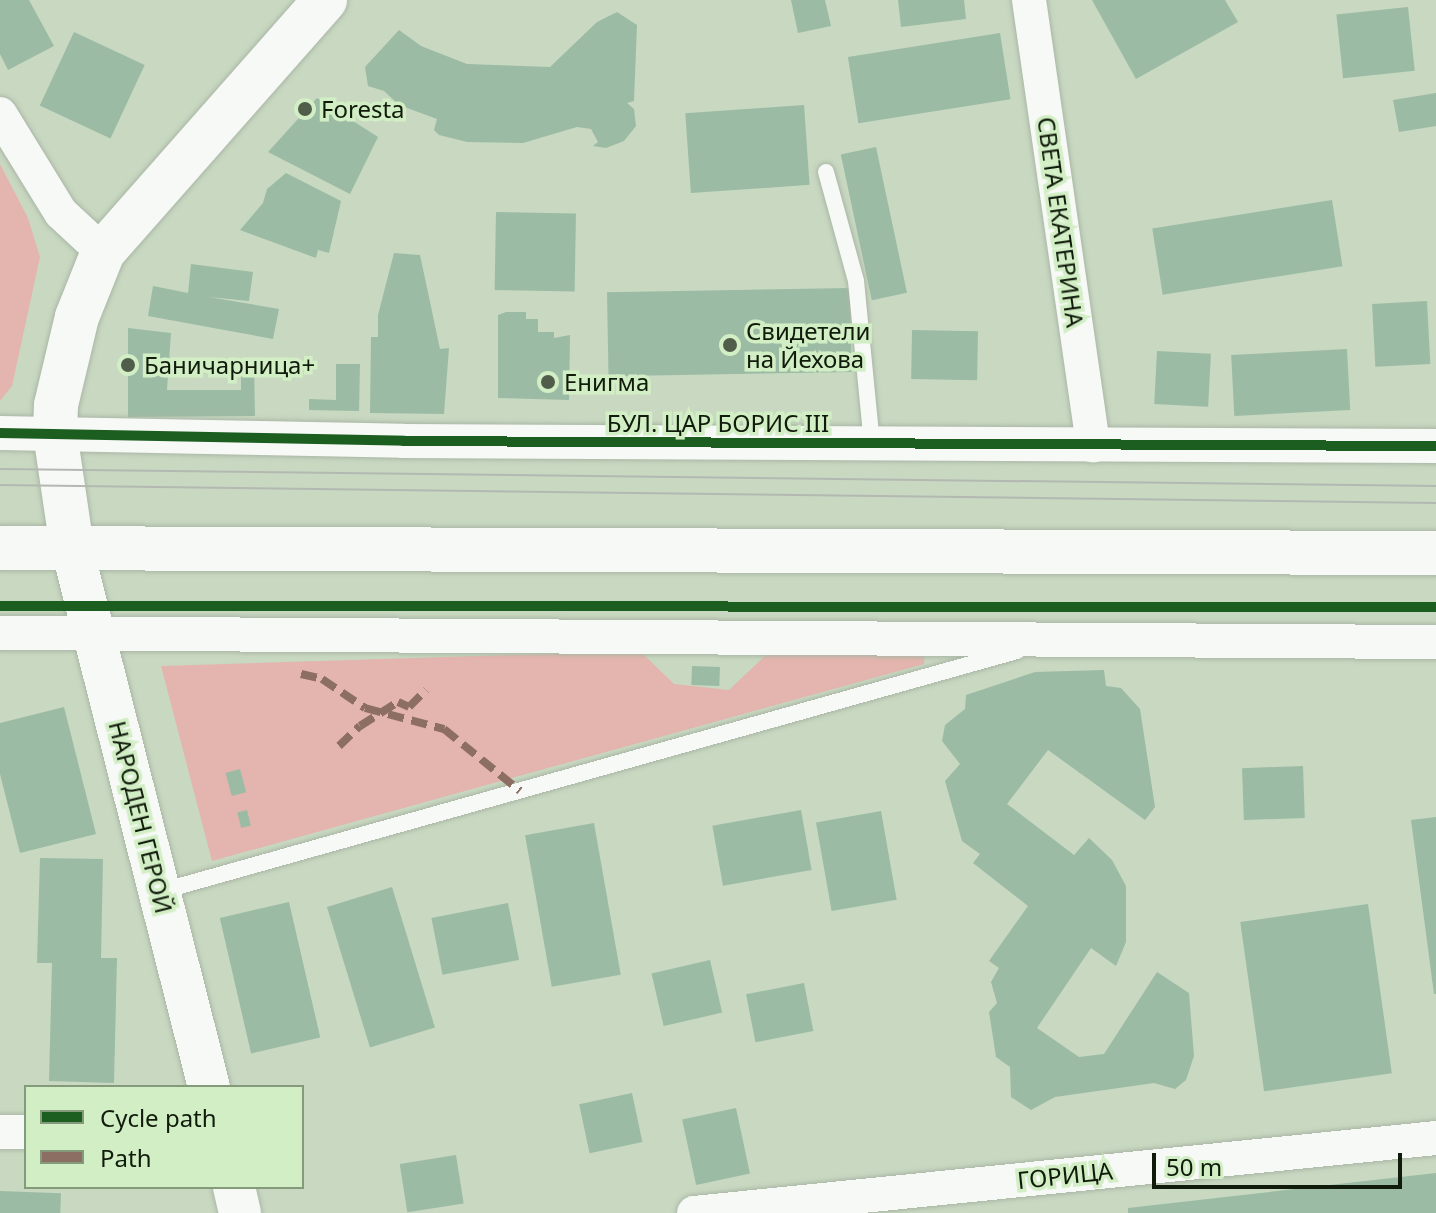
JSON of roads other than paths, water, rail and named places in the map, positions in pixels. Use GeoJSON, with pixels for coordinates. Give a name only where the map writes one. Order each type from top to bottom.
{"type":"FeatureCollection","features":[{"type":"Feature","properties":{"kind":"main road"},"geometry":{"type":"LineString","coordinates":[[72,548],[55,433],[71,341],[103,252],[325,0]]}},
{"type":"Feature","properties":{"kind":"main road"},"geometry":{"type":"LineString","coordinates":[[0,548],[1436,553]]}},
{"type":"Feature","properties":{"kind":"street","name":"СВЕТА ЕКАТЕРИНА"},"geometry":{"type":"LineString","coordinates":[[1029,0],[1093,445]]}},
{"type":"Feature","properties":{"kind":"street"},"geometry":{"type":"LineString","coordinates":[[0,114],[61,213],[103,252]]}},
{"type":"Feature","properties":{"kind":"street","name":"БУЛ. ЦАР БОРИС III"},"geometry":{"type":"LineString","coordinates":[[0,433],[1436,446]]}},
{"type":"Feature","properties":{"kind":"street","name":"НАРОДЕН ГЕРОЙ"},"geometry":{"type":"LineString","coordinates":[[72,548],[97,634],[208,1085]]}},
{"type":"Feature","properties":{"kind":"street"},"geometry":{"type":"LineString","coordinates":[[0,633],[1072,636],[1436,642]]}},
{"type":"Feature","properties":{"kind":"street"},"geometry":{"type":"LineString","coordinates":[[0,1132],[24,1132]]}},
{"type":"Feature","properties":{"kind":"street","name":"ГОРИЦА"},"geometry":{"type":"LineString","coordinates":[[694,1213],[1436,1138]]}},
{"type":"Feature","properties":{"kind":"street"},"geometry":{"type":"LineString","coordinates":[[234,1189],[240,1213]]}},
{"type":"Feature","properties":{"kind":"lane"},"geometry":{"type":"LineString","coordinates":[[826,172],[856,281],[872,443]]}},
{"type":"Feature","properties":{"kind":"lane"},"geometry":{"type":"LineString","coordinates":[[160,891],[1072,636]]}},
{"type":"Feature","properties":{"kind":"tram line"},"geometry":{"type":"LineString","coordinates":[[0,469],[1436,486]]}},
{"type":"Feature","properties":{"kind":"tram line"},"geometry":{"type":"LineString","coordinates":[[0,485],[1436,503]]}},
{"type":"Feature","properties":{"kind":"place","name":"Foresta"},"geometry":{"type":"Point","coordinates":[305,109]}},
{"type":"Feature","properties":{"kind":"place","name":"Свидетели на Йехова"},"geometry":{"type":"Point","coordinates":[730,345]}},
{"type":"Feature","properties":{"kind":"place","name":"Баничарница+"},"geometry":{"type":"Point","coordinates":[128,365]}},
{"type":"Feature","properties":{"kind":"place","name":"Енигма"},"geometry":{"type":"Point","coordinates":[548,382]}}]}
